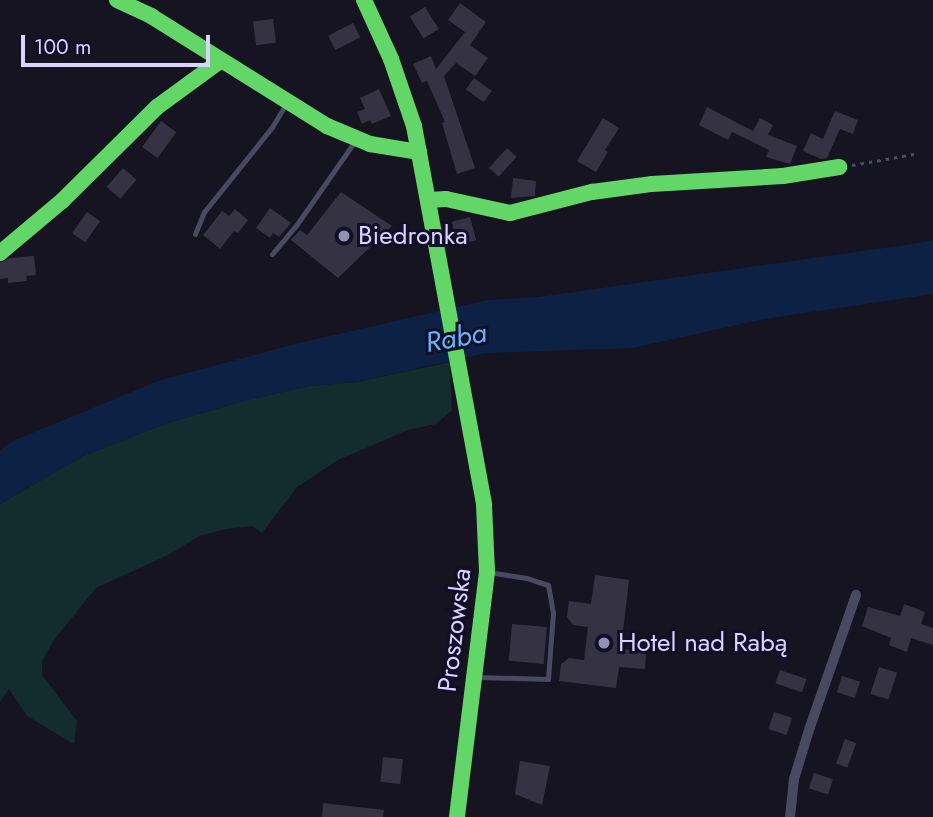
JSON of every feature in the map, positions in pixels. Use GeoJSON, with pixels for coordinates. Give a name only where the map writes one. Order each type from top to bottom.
{"type":"FeatureCollection","features":[{"type":"Feature","properties":{"kind":"street"},"geometry":{"type":"LineString","coordinates":[[117,0],[151,16],[286,103],[356,139],[398,151],[419,152]]}},
{"type":"Feature","properties":{"kind":"street","name":"Proszowska"},"geometry":{"type":"LineString","coordinates":[[364,0],[405,96],[419,152],[484,506],[487,572],[457,817]]}},
{"type":"Feature","properties":{"kind":"street"},"geometry":{"type":"LineString","coordinates":[[0,253],[62,201],[157,107],[220,61]]}},
{"type":"Feature","properties":{"kind":"street"},"geometry":{"type":"LineString","coordinates":[[428,200],[446,199],[510,213],[592,192],[652,184],[783,176],[839,167]]}},
{"type":"Feature","properties":{"kind":"street"},"geometry":{"type":"LineString","coordinates":[[790,817],[794,779],[856,595]]}},
{"type":"Feature","properties":{"kind":"lane"},"geometry":{"type":"LineString","coordinates":[[195,233],[204,212],[272,127],[286,103]]}},
{"type":"Feature","properties":{"kind":"lane"},"geometry":{"type":"LineString","coordinates":[[272,254],[295,227],[356,139]]}},
{"type":"Feature","properties":{"kind":"lane"},"geometry":{"type":"LineString","coordinates":[[475,677],[548,680],[553,613],[548,585],[526,578],[487,572]]}},
{"type":"Feature","properties":{"kind":"path"},"geometry":{"type":"LineString","coordinates":[[839,167],[914,153]]}},
{"type":"Feature","properties":{"kind":"green space"},"geometry":{"type":"Polygon","coordinates":[[[450,362],[452,410],[436,424],[408,430],[338,460],[297,487],[262,533],[253,526],[225,529],[199,536],[170,554],[96,588],[54,640],[42,661],[42,675],[77,721],[74,744],[27,716],[9,689],[0,702],[0,504],[83,456],[165,424],[243,401],[309,386],[357,382],[450,362]]]}},
{"type":"Feature","properties":{"kind":"water","name":"Raba"},"geometry":{"type":"Polygon","coordinates":[[[933,241],[933,294],[764,319],[633,348],[487,353],[357,382],[309,386],[243,401],[165,424],[83,456],[0,504],[0,450],[13,441],[158,381],[299,343],[488,300],[539,297],[933,241]]]}},
{"type":"Feature","properties":{"kind":"building"},"geometry":{"type":"Polygon","coordinates":[[[460,3],[486,22],[470,45],[488,58],[475,76],[456,63],[444,76],[475,168],[457,174],[442,123],[445,122],[427,81],[422,83],[413,64],[431,56],[436,69],[465,32],[448,20],[460,3]]]}},
{"type":"Feature","properties":{"kind":"building"},"geometry":{"type":"Polygon","coordinates":[[[425,7],[439,29],[424,39],[410,17],[425,7]]]}},
{"type":"Feature","properties":{"kind":"building"},"geometry":{"type":"Polygon","coordinates":[[[273,19],[276,43],[256,45],[253,21],[273,19]]]}},
{"type":"Feature","properties":{"kind":"building"},"geometry":{"type":"Polygon","coordinates":[[[353,23],[360,37],[335,50],[328,36],[353,23]]]}},
{"type":"Feature","properties":{"kind":"building"},"geometry":{"type":"Polygon","coordinates":[[[474,78],[492,91],[484,102],[466,89],[474,78]]]}},
{"type":"Feature","properties":{"kind":"building"},"geometry":{"type":"Polygon","coordinates":[[[379,89],[391,116],[372,124],[370,120],[362,124],[357,112],[365,109],[360,98],[379,89]]]}},
{"type":"Feature","properties":{"kind":"building"},"geometry":{"type":"Polygon","coordinates":[[[707,107],[753,131],[760,118],[773,125],[768,135],[797,146],[790,164],[766,157],[769,150],[732,132],[728,140],[699,125],[707,107]]]}},
{"type":"Feature","properties":{"kind":"building"},"geometry":{"type":"Polygon","coordinates":[[[835,111],[858,120],[853,134],[840,129],[827,158],[821,159],[803,151],[811,133],[823,139],[835,111]]]}},
{"type":"Feature","properties":{"kind":"building"},"geometry":{"type":"Polygon","coordinates":[[[603,118],[619,128],[605,150],[608,152],[596,172],[577,161],[603,118]]]}},
{"type":"Feature","properties":{"kind":"building"},"geometry":{"type":"Polygon","coordinates":[[[161,121],[176,132],[158,158],[142,147],[161,121]]]}},
{"type":"Feature","properties":{"kind":"building"},"geometry":{"type":"Polygon","coordinates":[[[507,148],[517,157],[499,177],[489,168],[507,148]]]}},
{"type":"Feature","properties":{"kind":"building"},"geometry":{"type":"Polygon","coordinates":[[[123,168],[137,180],[120,199],[107,187],[123,168]]]}},
{"type":"Feature","properties":{"kind":"building"},"geometry":{"type":"Polygon","coordinates":[[[513,178],[536,181],[535,196],[511,198],[513,178]]]}},
{"type":"Feature","properties":{"kind":"building","name":"Biedronka"},"geometry":{"type":"Polygon","coordinates":[[[341,192],[392,226],[338,278],[291,240],[300,230],[307,235],[341,192]]]}},
{"type":"Feature","properties":{"kind":"building"},"geometry":{"type":"Polygon","coordinates":[[[270,208],[291,223],[279,237],[273,233],[270,238],[256,228],[270,208]]]}},
{"type":"Feature","properties":{"kind":"building"},"geometry":{"type":"Polygon","coordinates":[[[235,209],[248,220],[238,233],[234,231],[220,249],[203,235],[222,211],[229,216],[235,209]]]}},
{"type":"Feature","properties":{"kind":"building"},"geometry":{"type":"Polygon","coordinates":[[[87,212],[100,221],[85,242],[72,233],[87,212]]]}},
{"type":"Feature","properties":{"kind":"building"},"geometry":{"type":"Polygon","coordinates":[[[470,217],[476,240],[458,245],[452,222],[470,217]]]}},
{"type":"Feature","properties":{"kind":"building"},"geometry":{"type":"Polygon","coordinates":[[[34,256],[36,275],[26,276],[27,281],[8,283],[8,278],[0,279],[0,263],[10,258],[34,256]]]}},
{"type":"Feature","properties":{"kind":"building","name":"Hotel nad Rabą"},"geometry":{"type":"Polygon","coordinates":[[[595,575],[629,580],[621,649],[646,651],[645,669],[619,667],[616,688],[559,681],[561,664],[569,658],[584,660],[588,627],[573,625],[567,617],[569,601],[591,604],[595,575]]]}},
{"type":"Feature","properties":{"kind":"building"},"geometry":{"type":"Polygon","coordinates":[[[904,604],[925,612],[921,624],[933,628],[933,645],[911,638],[907,652],[889,645],[891,638],[862,626],[868,607],[900,616],[904,604]]]}},
{"type":"Feature","properties":{"kind":"building"},"geometry":{"type":"Polygon","coordinates":[[[512,624],[547,627],[544,664],[509,661],[512,624]]]}},
{"type":"Feature","properties":{"kind":"building"},"geometry":{"type":"Polygon","coordinates":[[[879,667],[897,673],[888,700],[870,694],[879,667]]]}},
{"type":"Feature","properties":{"kind":"building"},"geometry":{"type":"Polygon","coordinates":[[[780,670],[806,679],[802,692],[775,683],[780,670]]]}},
{"type":"Feature","properties":{"kind":"building"},"geometry":{"type":"Polygon","coordinates":[[[842,676],[860,682],[855,698],[837,692],[842,676]]]}},
{"type":"Feature","properties":{"kind":"building"},"geometry":{"type":"Polygon","coordinates":[[[774,712],[792,718],[787,735],[768,729],[774,712]]]}},
{"type":"Feature","properties":{"kind":"building"},"geometry":{"type":"Polygon","coordinates":[[[845,739],[856,743],[847,768],[836,763],[845,739]]]}},
{"type":"Feature","properties":{"kind":"building"},"geometry":{"type":"Polygon","coordinates":[[[383,757],[403,759],[400,784],[380,782],[383,757]]]}},
{"type":"Feature","properties":{"kind":"building"},"geometry":{"type":"Polygon","coordinates":[[[520,761],[550,766],[542,805],[515,794],[520,761]]]}},
{"type":"Feature","properties":{"kind":"building"},"geometry":{"type":"Polygon","coordinates":[[[814,773],[833,779],[828,794],[809,788],[814,773]]]}},
{"type":"Feature","properties":{"kind":"building"},"geometry":{"type":"Polygon","coordinates":[[[323,803],[384,810],[383,817],[322,817],[323,803]]]}},
{"type":"Feature","properties":{"kind":"traffic: fast"},"geometry":{"type":"LineString","coordinates":[[117,0],[151,16],[327,126],[370,144],[419,152]]}},
{"type":"Feature","properties":{"kind":"traffic: fast"},"geometry":{"type":"LineString","coordinates":[[364,0],[391,59],[414,126],[484,505],[487,572],[457,817]]}},
{"type":"Feature","properties":{"kind":"traffic: fast"},"geometry":{"type":"LineString","coordinates":[[0,253],[62,201],[157,107],[220,61]]}},
{"type":"Feature","properties":{"kind":"traffic: fast"},"geometry":{"type":"LineString","coordinates":[[428,200],[446,199],[510,213],[592,192],[652,184],[783,176],[839,167]]}},
{"type":"Feature","properties":{"kind":"place","name":"Biedronka"},"geometry":{"type":"Point","coordinates":[344,236]}},
{"type":"Feature","properties":{"kind":"place","name":"Hotel nad Rabą"},"geometry":{"type":"Point","coordinates":[604,643]}}]}
